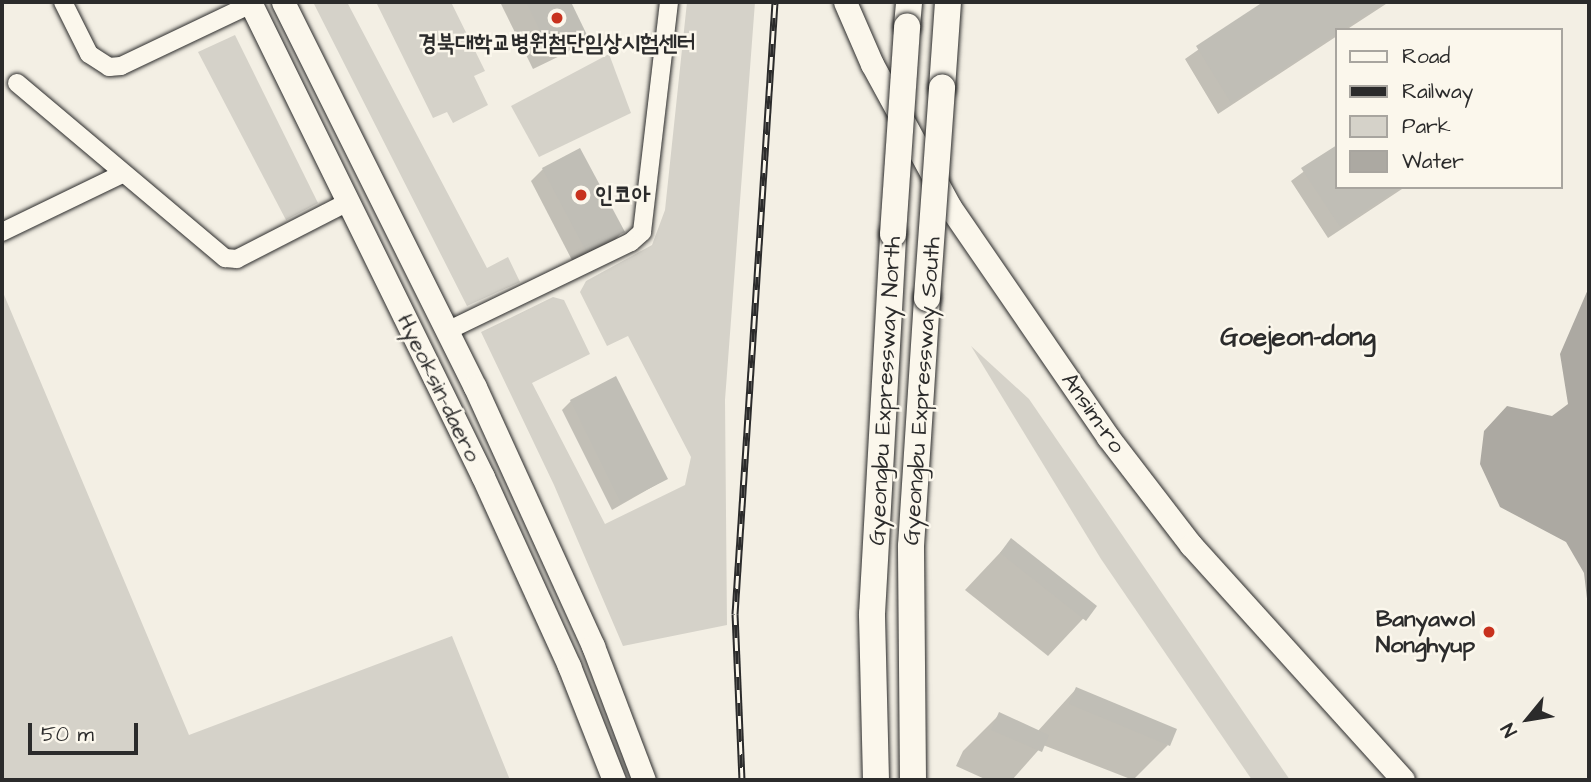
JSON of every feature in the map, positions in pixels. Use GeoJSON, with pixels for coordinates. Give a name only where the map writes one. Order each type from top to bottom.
{"type":"FeatureCollection","features":[{"type":"Feature","properties":{"kind":"highway","name":"Gyeongbu Expressway South"},"geometry":{"type":"LineString","coordinates":[[914,780],[911,546],[948,2]]}},
{"type":"Feature","properties":{"kind":"highway","name":"Gyeongbu Expressway North"},"geometry":{"type":"LineString","coordinates":[[876,780],[873,614],[893,234],[908,14]]}},
{"type":"Feature","properties":{"kind":"main road"},"geometry":{"type":"LineString","coordinates":[[283,2],[447,331],[593,646],[645,780]]}},
{"type":"Feature","properties":{"kind":"main road","name":"Ansim-ro"},"geometry":{"type":"LineString","coordinates":[[845,2],[872,64],[950,207],[1108,437],[1191,545],[1403,780]]}},
{"type":"Feature","properties":{"kind":"main road","name":"Hyeoksin-daero"},"geometry":{"type":"LineString","coordinates":[[250,3],[483,477],[569,666],[614,780]]}},
{"type":"Feature","properties":{"kind":"street"},"geometry":{"type":"LineString","coordinates":[[63,2],[89,54],[108,67],[121,66],[250,3]]}},
{"type":"Feature","properties":{"kind":"street"},"geometry":{"type":"LineString","coordinates":[[447,331],[631,242],[642,232],[669,2]]}},
{"type":"Feature","properties":{"kind":"street"},"geometry":{"type":"LineString","coordinates":[[17,83],[225,258],[237,259],[348,202]]}},
{"type":"Feature","properties":{"kind":"street"},"geometry":{"type":"LineString","coordinates":[[2,232],[122,174]]}},
{"type":"Feature","properties":{"kind":"green space"},"geometry":{"type":"Polygon","coordinates":[[[313,2],[347,2],[487,268],[508,257],[520,282],[467,306],[313,2]]]}},
{"type":"Feature","properties":{"kind":"green space"},"geometry":{"type":"Polygon","coordinates":[[[376,2],[451,2],[485,71],[474,76],[488,105],[453,123],[447,112],[433,118],[376,2]]]}},
{"type":"Feature","properties":{"kind":"green space"},"geometry":{"type":"Polygon","coordinates":[[[687,2],[755,2],[725,400],[727,625],[623,646],[554,485],[481,332],[553,297],[564,300],[590,354],[532,383],[605,524],[685,485],[691,457],[628,336],[607,346],[580,292],[586,281],[652,245],[665,210],[687,2]]]}},
{"type":"Feature","properties":{"kind":"green space"},"geometry":{"type":"Polygon","coordinates":[[[235,35],[318,203],[286,220],[198,52],[235,35]]]}},
{"type":"Feature","properties":{"kind":"green space"},"geometry":{"type":"Polygon","coordinates":[[[609,54],[631,113],[539,157],[511,106],[609,54]]]}},
{"type":"Feature","properties":{"kind":"green space"},"geometry":{"type":"Polygon","coordinates":[[[2,290],[189,735],[452,636],[510,780],[2,780],[2,290]]]}},
{"type":"Feature","properties":{"kind":"green space"},"geometry":{"type":"Polygon","coordinates":[[[971,346],[1029,399],[1290,780],[1252,780],[1101,559],[971,346]]]}},
{"type":"Feature","properties":{"kind":"water"},"geometry":{"type":"Polygon","coordinates":[[[1589,287],[1589,616],[1584,573],[1566,542],[1500,507],[1480,464],[1484,431],[1507,406],[1552,416],[1568,404],[1560,354],[1589,287]]]}},
{"type":"Feature","properties":{"kind":"building","name":"경북대학교병원첨단임상시험센터"},"geometry":{"type":"Polygon","coordinates":[[[526,2],[571,2],[587,35],[551,53],[526,2]]]}},
{"type":"Feature","properties":{"kind":"building"},"geometry":{"type":"Polygon","coordinates":[[[1263,2],[1385,2],[1345,28],[1336,28],[1336,34],[1231,103],[1196,46],[1263,2]]]}},
{"type":"Feature","properties":{"kind":"building"},"geometry":{"type":"Polygon","coordinates":[[[1336,146],[1336,189],[1398,189],[1340,227],[1301,168],[1336,146]]]}},
{"type":"Feature","properties":{"kind":"building","name":"인코아"},"geometry":{"type":"Polygon","coordinates":[[[580,148],[625,232],[586,251],[542,168],[580,148]]]}},
{"type":"Feature","properties":{"kind":"building"},"geometry":{"type":"Polygon","coordinates":[[[616,376],[668,479],[621,503],[570,400],[616,376]]]}},
{"type":"Feature","properties":{"kind":"building"},"geometry":{"type":"Polygon","coordinates":[[[1011,538],[1097,606],[1086,621],[1000,553],[1011,538]]]}},
{"type":"Feature","properties":{"kind":"building"},"geometry":{"type":"Polygon","coordinates":[[[1076,687],[1177,729],[1170,746],[1069,704],[1076,687]]]}},
{"type":"Feature","properties":{"kind":"building"},"geometry":{"type":"Polygon","coordinates":[[[999,712],[1049,735],[1042,752],[991,730],[999,712]]]}},
{"type":"Feature","properties":{"kind":"railway"},"geometry":{"type":"LineString","coordinates":[[742,780],[735,614],[775,2]]}},
{"type":"Feature","properties":{"kind":"place","name":"경북대학교병원첨단임상시험센터"},"geometry":{"type":"Point","coordinates":[557,18]}},
{"type":"Feature","properties":{"kind":"place","name":"인코아"},"geometry":{"type":"Point","coordinates":[581,195]}},
{"type":"Feature","properties":{"kind":"place","name":"Banyawol Nonghyup"},"geometry":{"type":"Point","coordinates":[1489,632]}},
{"type":"Feature","properties":{"kind":"district","name":"Goejeon-dong"},"geometry":{"type":"Point","coordinates":[1298,338]}}]}
